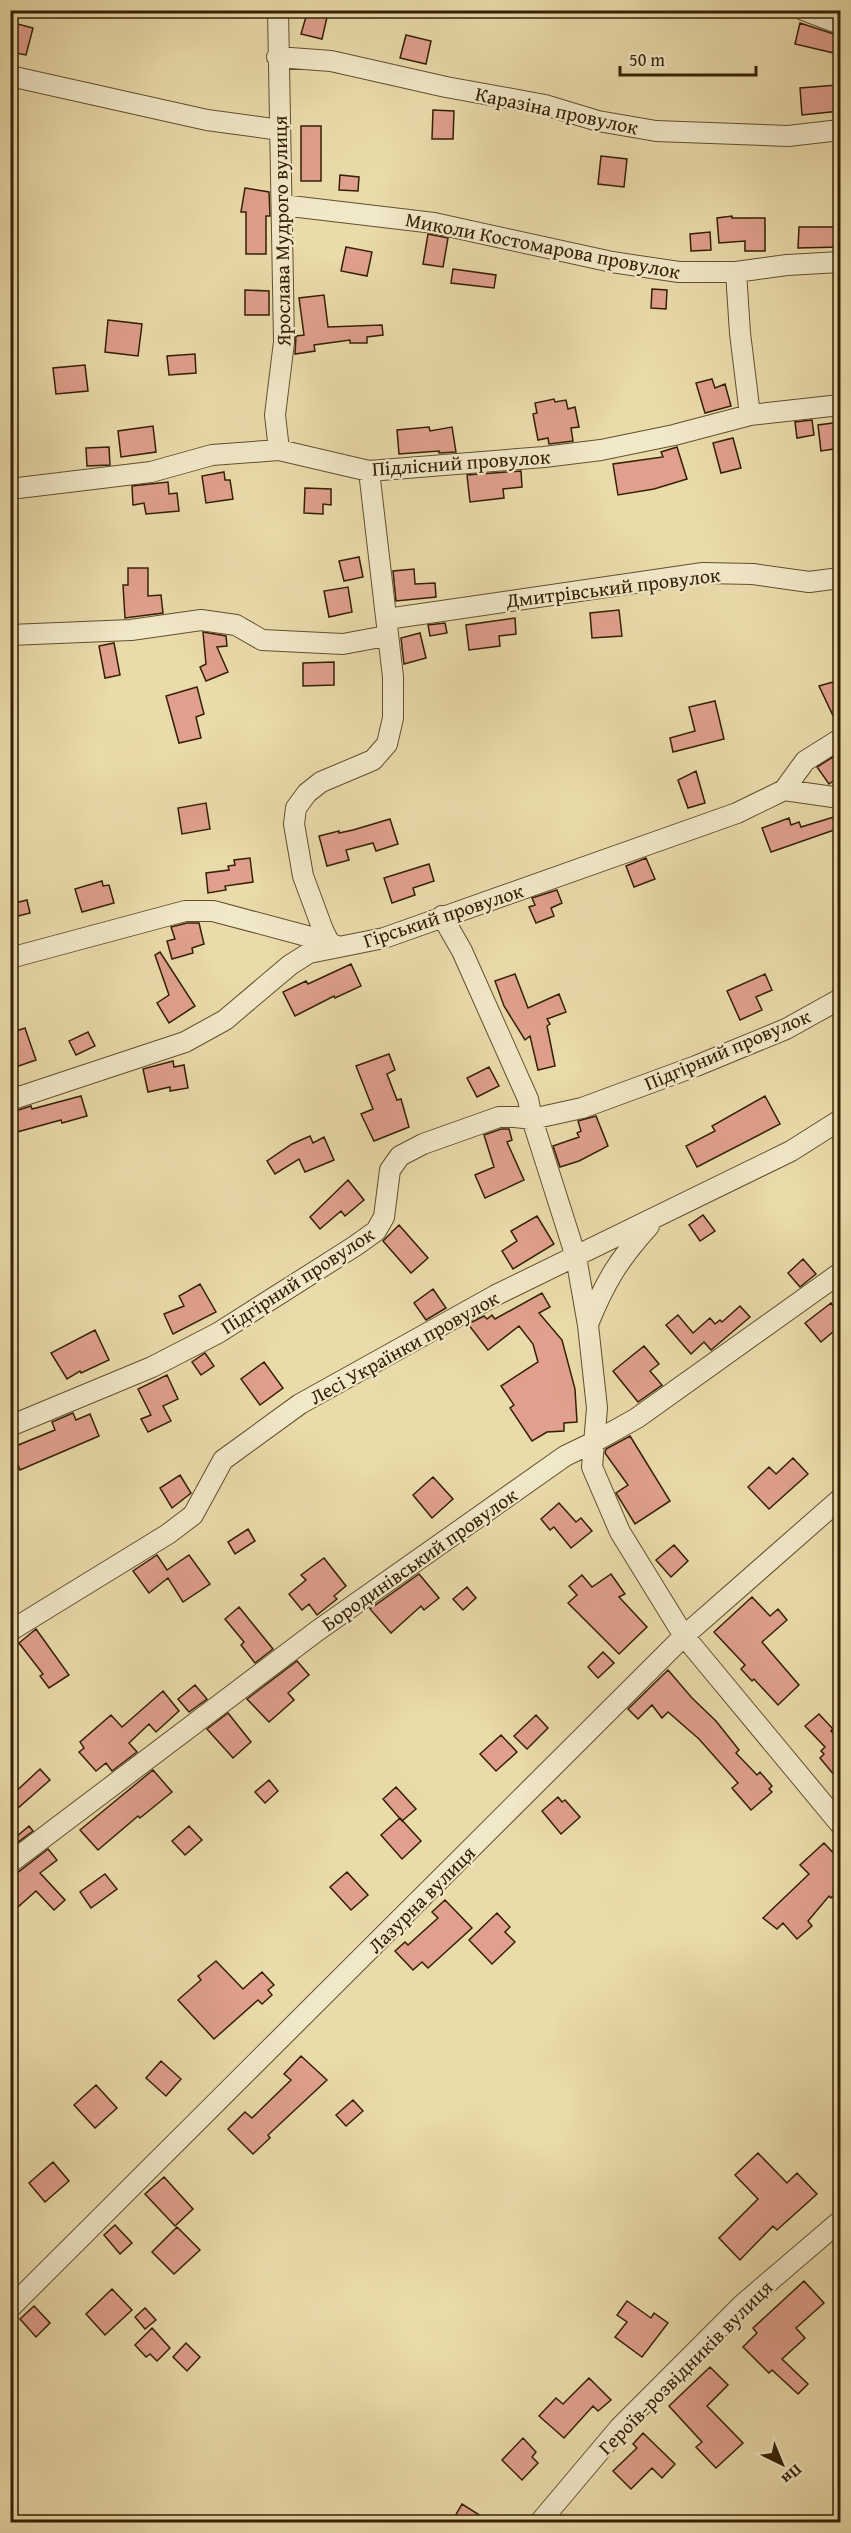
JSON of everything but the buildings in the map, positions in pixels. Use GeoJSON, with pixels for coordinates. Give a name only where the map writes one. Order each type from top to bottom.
{"type":"FeatureCollection","features":[{"type":"Feature","properties":{"kind":"street","name":"Ярослава Мудрого вулиця"},"geometry":{"type":"LineString","coordinates":[[278,10],[277,57],[284,342],[275,415],[279,450]]}},
{"type":"Feature","properties":{"kind":"street"},"geometry":{"type":"LineString","coordinates":[[803,10],[840,24]]}},
{"type":"Feature","properties":{"kind":"street","name":"Каразіна провулок"},"geometry":{"type":"LineString","coordinates":[[277,57],[331,61],[446,87],[545,105],[598,121],[656,131],[788,136],[840,130]]}},
{"type":"Feature","properties":{"kind":"street"},"geometry":{"type":"LineString","coordinates":[[10,76],[207,120],[280,129]]}},
{"type":"Feature","properties":{"kind":"street","name":"Миколи Костомарова провулок"},"geometry":{"type":"LineString","coordinates":[[282,205],[434,223],[612,262],[679,272],[736,272],[787,265],[840,262]]}},
{"type":"Feature","properties":{"kind":"street"},"geometry":{"type":"LineString","coordinates":[[736,272],[740,333],[750,415]]}},
{"type":"Feature","properties":{"kind":"street","name":"Підлісний провулок"},"geometry":{"type":"LineString","coordinates":[[10,489],[151,472],[212,455],[279,450],[369,471],[601,450],[674,435],[750,415],[840,405]]}},
{"type":"Feature","properties":{"kind":"street"},"geometry":{"type":"LineString","coordinates":[[334,945],[323,930],[303,876],[294,824],[296,808],[307,793],[321,782],[373,760],[387,744],[393,718],[393,677],[369,471]]}},
{"type":"Feature","properties":{"kind":"street","name":"Дмитрівський провулок"},"geometry":{"type":"LineString","coordinates":[[10,635],[131,630],[201,620],[236,625],[262,640],[343,644],[386,627],[703,573],[753,574],[809,582],[840,578]]}},
{"type":"Feature","properties":{"kind":"street","name":"Гірський провулок"},"geometry":{"type":"LineString","coordinates":[[10,1100],[185,1042],[225,1020],[290,965],[309,953],[334,945],[384,938],[737,813],[784,790],[805,761],[840,739]]}},
{"type":"Feature","properties":{"kind":"street"},"geometry":{"type":"LineString","coordinates":[[784,790],[840,798]]}},
{"type":"Feature","properties":{"kind":"street"},"geometry":{"type":"LineString","coordinates":[[10,958],[185,911],[213,910],[334,945]]}},
{"type":"Feature","properties":{"kind":"street"},"geometry":{"type":"LineString","coordinates":[[442,916],[462,951],[494,1018],[528,1099],[531,1119],[576,1257],[588,1325],[597,1408],[592,1467],[620,1532],[684,1636],[840,1824]]}},
{"type":"Feature","properties":{"kind":"street","name":"Підгірний провулок"},"geometry":{"type":"LineString","coordinates":[[10,1426],[181,1353],[218,1333],[355,1246],[376,1231],[384,1217],[390,1170],[400,1156],[423,1144],[499,1117],[531,1119],[582,1108],[696,1066],[786,1029],[840,999]]}},
{"type":"Feature","properties":{"kind":"street","name":"Лесі Українки провулок"},"geometry":{"type":"LineString","coordinates":[[10,1631],[194,1515],[223,1460],[300,1404],[496,1295],[792,1151],[840,1120]]}},
{"type":"Feature","properties":{"kind":"street"},"geometry":{"type":"LineString","coordinates":[[588,1325],[603,1287],[623,1255],[657,1217]]}},
{"type":"Feature","properties":{"kind":"street","name":"Бородинівський провулок"},"geometry":{"type":"LineString","coordinates":[[10,1863],[317,1631],[566,1456],[637,1418],[840,1273]]}},
{"type":"Feature","properties":{"kind":"street","name":"Лазурна вулиця"},"geometry":{"type":"LineString","coordinates":[[10,2308],[684,1636],[840,1498]]}},
{"type":"Feature","properties":{"kind":"street","name":"Героїв-розвідників вулиця"},"geometry":{"type":"LineString","coordinates":[[540,2523],[620,2427],[743,2304],[840,2221]]}}]}
